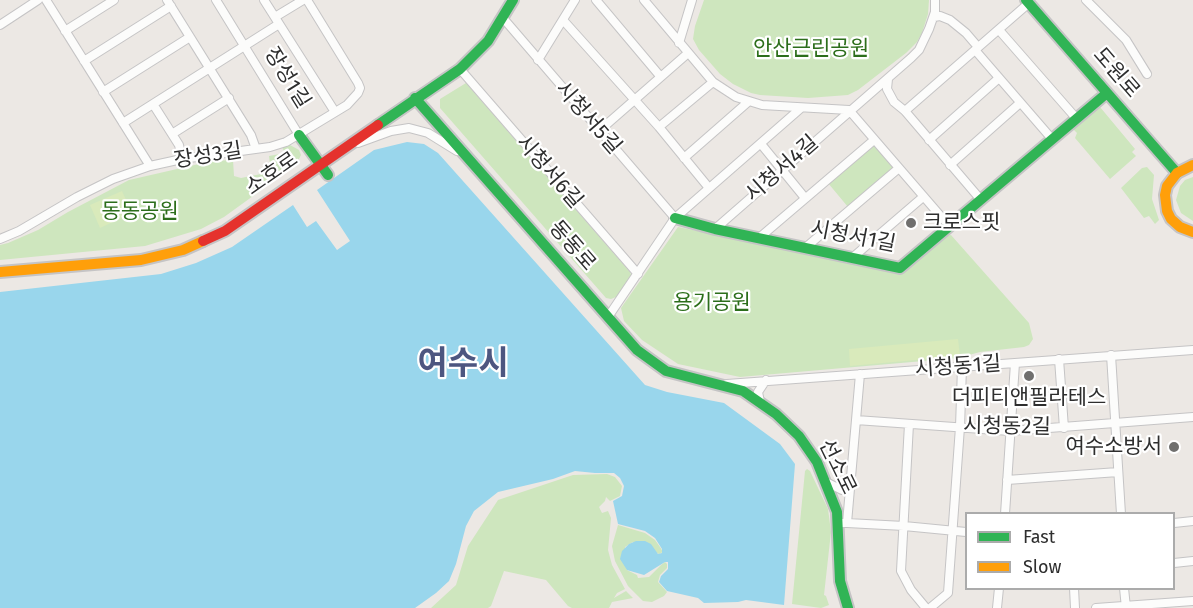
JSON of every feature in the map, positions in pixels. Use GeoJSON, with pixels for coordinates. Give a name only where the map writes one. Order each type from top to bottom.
{"type":"FeatureCollection","features":[{"type":"Feature","properties":{"kind":"street"},"geometry":{"type":"LineString","coordinates":[[0,25],[38,0]]}},
{"type":"Feature","properties":{"kind":"street","name":"장성3길"},"geometry":{"type":"LineString","coordinates":[[46,0],[150,166]]}},
{"type":"Feature","properties":{"kind":"street"},"geometry":{"type":"LineString","coordinates":[[65,31],[114,0]]}},
{"type":"Feature","properties":{"kind":"street","name":"장성1길"},"geometry":{"type":"LineString","coordinates":[[216,0],[299,135],[328,175]]}},
{"type":"Feature","properties":{"kind":"street"},"geometry":{"type":"LineString","coordinates":[[264,0],[335,112]]}},
{"type":"Feature","properties":{"kind":"street"},"geometry":{"type":"LineString","coordinates":[[123,123],[244,46],[305,0]]}},
{"type":"Feature","properties":{"kind":"street","name":"장성3길"},"geometry":{"type":"LineString","coordinates":[[0,239],[22,230],[102,184],[150,166],[286,142],[352,100],[360,88],[305,0]]}},
{"type":"Feature","properties":{"kind":"street","name":"소호로"},"geometry":{"type":"LineString","coordinates":[[0,272],[141,260],[183,250],[225,231],[459,69],[478,52],[513,0]]}},
{"type":"Feature","properties":{"kind":"street"},"geometry":{"type":"LineString","coordinates":[[538,60],[574,0]]}},
{"type":"Feature","properties":{"kind":"street"},"geometry":{"type":"LineString","coordinates":[[596,0],[660,76]]}},
{"type":"Feature","properties":{"kind":"street","name":"시청서4길"},"geometry":{"type":"LineString","coordinates":[[644,0],[687,54],[713,82],[730,94],[762,105],[849,110]]}},
{"type":"Feature","properties":{"kind":"street"},"geometry":{"type":"LineString","coordinates":[[679,43],[692,0]]}},
{"type":"Feature","properties":{"kind":"street"},"geometry":{"type":"LineString","coordinates":[[935,0],[934,17],[919,50],[888,79],[849,110],[950,227]]}},
{"type":"Feature","properties":{"kind":"street","name":"도원로"},"geometry":{"type":"LineString","coordinates":[[1086,0],[1126,40],[1147,74]]}},
{"type":"Feature","properties":{"kind":"street"},"geometry":{"type":"LineString","coordinates":[[905,111],[1028,2]]}},
{"type":"Feature","properties":{"kind":"street","name":"도원로"},"geometry":{"type":"LineString","coordinates":[[1028,2],[1177,173]]}},
{"type":"Feature","properties":{"kind":"street"},"geometry":{"type":"LineString","coordinates":[[84,61],[169,3],[251,135],[256,149]]}},
{"type":"Feature","properties":{"kind":"street"},"geometry":{"type":"LineString","coordinates":[[934,17],[942,16],[956,24],[1052,139]]}},
{"type":"Feature","properties":{"kind":"street","name":"시청서5길"},"geometry":{"type":"LineString","coordinates":[[503,18],[675,218]]}},
{"type":"Feature","properties":{"kind":"street","name":"시청서4길"},"geometry":{"type":"LineString","coordinates":[[563,20],[660,128],[709,188]]}},
{"type":"Feature","properties":{"kind":"street"},"geometry":{"type":"LineString","coordinates":[[999,30],[1076,118]]}},
{"type":"Feature","properties":{"kind":"street"},"geometry":{"type":"LineString","coordinates":[[103,92],[190,37]]}},
{"type":"Feature","properties":{"kind":"street"},"geometry":{"type":"LineString","coordinates":[[599,131],[687,54]]}},
{"type":"Feature","properties":{"kind":"street","name":"시청서6길"},"geometry":{"type":"LineString","coordinates":[[459,69],[638,274]]}},
{"type":"Feature","properties":{"kind":"street"},"geometry":{"type":"LineString","coordinates":[[929,140],[999,78]]}},
{"type":"Feature","properties":{"kind":"street"},"geometry":{"type":"LineString","coordinates":[[888,79],[888,94],[897,107],[905,111],[981,200]]}},
{"type":"Feature","properties":{"kind":"street"},"geometry":{"type":"LineString","coordinates":[[660,128],[713,82]]}},
{"type":"Feature","properties":{"kind":"street","name":"시청서1길"},"geometry":{"type":"LineString","coordinates":[[675,218],[900,268],[1107,93]]}},
{"type":"Feature","properties":{"kind":"street"},"geometry":{"type":"LineString","coordinates":[[172,134],[228,98]]}},
{"type":"Feature","properties":{"kind":"street","name":"동동로"},"geometry":{"type":"LineString","coordinates":[[415,98],[626,339],[657,366],[680,376],[722,385]]}},
{"type":"Feature","properties":{"kind":"street"},"geometry":{"type":"LineString","coordinates":[[684,158],[748,102]]}},
{"type":"Feature","properties":{"kind":"street"},"geometry":{"type":"LineString","coordinates":[[950,165],[1020,103]]}},
{"type":"Feature","properties":{"kind":"street"},"geometry":{"type":"LineString","coordinates":[[153,104],[178,145],[182,159]]}},
{"type":"Feature","properties":{"kind":"street","name":"시청서4길"},"geometry":{"type":"LineString","coordinates":[[609,317],[675,218],[801,108]]}},
{"type":"Feature","properties":{"kind":"street","name":"시청서4길"},"geometry":{"type":"LineString","coordinates":[[715,228],[849,110]]}},
{"type":"Feature","properties":{"kind":"street"},"geometry":{"type":"LineString","coordinates":[[342,149],[391,131],[410,128],[428,133],[469,159]]}},
{"type":"Feature","properties":{"kind":"street","name":"시청서4길"},"geometry":{"type":"LineString","coordinates":[[759,238],[874,140]]}},
{"type":"Feature","properties":{"kind":"street"},"geometry":{"type":"LineString","coordinates":[[761,144],[805,198]]}},
{"type":"Feature","properties":{"kind":"street"},"geometry":{"type":"LineString","coordinates":[[1193,165],[1177,173],[1167,186],[1165,195],[1167,212],[1179,227],[1193,232]]}},
{"type":"Feature","properties":{"kind":"street"},"geometry":{"type":"LineString","coordinates":[[806,248],[899,168]]}},
{"type":"Feature","properties":{"kind":"street"},"geometry":{"type":"LineString","coordinates":[[852,258],[923,196]]}},
{"type":"Feature","properties":{"kind":"street","name":"시청동1길"},"geometry":{"type":"LineString","coordinates":[[722,385],[1193,350]]}},
{"type":"Feature","properties":{"kind":"street"},"geometry":{"type":"LineString","coordinates":[[1111,355],[1120,512]]}},
{"type":"Feature","properties":{"kind":"street"},"geometry":{"type":"LineString","coordinates":[[1059,359],[1064,428]]}},
{"type":"Feature","properties":{"kind":"street"},"geometry":{"type":"LineString","coordinates":[[1005,512],[1015,363]]}},
{"type":"Feature","properties":{"kind":"street"},"geometry":{"type":"LineString","coordinates":[[909,423],[902,571],[911,590],[928,608],[948,593],[954,531],[962,367]]}},
{"type":"Feature","properties":{"kind":"street"},"geometry":{"type":"LineString","coordinates":[[860,374],[851,486],[843,523],[965,532]]}},
{"type":"Feature","properties":{"kind":"street"},"geometry":{"type":"LineString","coordinates":[[760,402],[758,392],[766,380]]}},
{"type":"Feature","properties":{"kind":"street","name":"선소로"},"geometry":{"type":"LineString","coordinates":[[722,385],[743,391],[760,402],[799,436],[817,462],[843,523],[840,581],[848,608]]}},
{"type":"Feature","properties":{"kind":"street","name":"시청동2길"},"geometry":{"type":"LineString","coordinates":[[856,420],[1010,431],[1193,417]]}},
{"type":"Feature","properties":{"kind":"street"},"geometry":{"type":"LineString","coordinates":[[1007,480],[1118,472]]}},
{"type":"Feature","properties":{"kind":"street"},"geometry":{"type":"LineString","coordinates":[[826,482],[842,490],[851,486]]}},
{"type":"Feature","properties":{"kind":"street"},"geometry":{"type":"LineString","coordinates":[[1175,523],[1193,521]]}},
{"type":"Feature","properties":{"kind":"street"},"geometry":{"type":"LineString","coordinates":[[1175,563],[1193,561]]}},
{"type":"Feature","properties":{"kind":"street"},"geometry":{"type":"LineString","coordinates":[[997,608],[999,590]]}},
{"type":"Feature","properties":{"kind":"street"},"geometry":{"type":"LineString","coordinates":[[1074,590],[1075,608]]}},
{"type":"Feature","properties":{"kind":"street"},"geometry":{"type":"LineString","coordinates":[[1124,590],[1125,607]]}},
{"type":"Feature","properties":{"kind":"street"},"geometry":{"type":"LineString","coordinates":[[1096,608],[1175,605],[1193,601]]}},
{"type":"Feature","properties":{"kind":"green space","name":"안산근린공원"},"geometry":{"type":"Polygon","coordinates":[[[704,0],[929,0],[928,14],[922,33],[906,53],[858,90],[848,95],[808,98],[751,93],[720,74],[699,50],[693,39],[704,0]]]}},
{"type":"Feature","properties":{"kind":"green space","name":"용기공원"},"geometry":{"type":"Polygon","coordinates":[[[466,83],[630,272],[632,277],[616,297],[606,298],[440,108],[440,99],[466,83]]]}},
{"type":"Feature","properties":{"kind":"green space"},"geometry":{"type":"Polygon","coordinates":[[[1100,107],[1135,149],[1132,152],[1136,156],[1110,179],[1075,138],[1077,133],[1073,129],[1100,107]]]}},
{"type":"Feature","properties":{"kind":"green space","name":"동동공원"},"geometry":{"type":"Polygon","coordinates":[[[290,145],[299,150],[301,155],[296,165],[224,217],[201,229],[145,246],[0,260],[0,245],[38,230],[129,180],[212,161],[233,160],[234,176],[241,178],[271,172],[269,156],[285,153],[282,147],[290,145]]]}},
{"type":"Feature","properties":{"kind":"green space"},"geometry":{"type":"Polygon","coordinates":[[[876,145],[893,165],[893,169],[848,207],[828,183],[876,145]]]}},
{"type":"Feature","properties":{"kind":"green space"},"geometry":{"type":"Polygon","coordinates":[[[1147,167],[1154,175],[1152,199],[1159,220],[1155,224],[1149,216],[1144,218],[1121,188],[1142,168],[1147,167]]]}},
{"type":"Feature","properties":{"kind":"green space"},"geometry":{"type":"Polygon","coordinates":[[[1193,177],[1193,221],[1181,213],[1176,200],[1180,186],[1185,180],[1193,177]]]}},
{"type":"Feature","properties":{"kind":"green space"},"geometry":{"type":"Polygon","coordinates":[[[122,191],[132,213],[100,228],[90,205],[122,191]]]}},
{"type":"Feature","properties":{"kind":"green space","name":"용기공원"},"geometry":{"type":"Polygon","coordinates":[[[678,227],[903,273],[946,236],[951,235],[1029,323],[1033,339],[1029,345],[1024,347],[980,352],[958,358],[740,377],[678,364],[642,340],[624,321],[621,308],[678,227]]]}},
{"type":"Feature","properties":{"kind":"green space"},"geometry":{"type":"Polygon","coordinates":[[[958,339],[960,356],[850,366],[849,349],[958,339]]]}},
{"type":"Feature","properties":{"kind":"green space"},"geometry":{"type":"Polygon","coordinates":[[[807,469],[828,509],[831,532],[824,595],[829,605],[821,608],[792,604],[807,469]]]}},
{"type":"Feature","properties":{"kind":"green space"},"geometry":{"type":"Polygon","coordinates":[[[607,474],[615,477],[622,486],[620,496],[610,501],[606,497],[599,507],[602,513],[608,511],[611,518],[608,550],[612,565],[625,589],[617,593],[614,598],[626,591],[633,598],[612,602],[609,608],[572,608],[546,580],[504,571],[491,606],[488,608],[431,608],[456,585],[468,546],[498,500],[573,475],[607,474]]]}},
{"type":"Feature","properties":{"kind":"green space"},"geometry":{"type":"Polygon","coordinates":[[[618,525],[645,533],[660,547],[663,552],[659,554],[633,542],[625,547],[627,570],[637,575],[638,578],[649,577],[665,562],[667,564],[658,582],[667,592],[664,596],[652,602],[643,601],[628,586],[615,561],[612,546],[618,525]]]}},
{"type":"Feature","properties":{"kind":"water"},"geometry":{"type":"Polygon","coordinates":[[[407,142],[424,144],[438,153],[645,385],[667,392],[724,403],[780,444],[795,464],[784,605],[746,600],[704,603],[698,598],[667,591],[659,582],[668,569],[668,562],[644,575],[627,570],[620,559],[622,551],[629,544],[645,541],[651,544],[658,554],[662,553],[662,549],[655,538],[645,531],[618,524],[613,501],[622,496],[624,486],[620,478],[614,473],[575,471],[553,479],[498,492],[474,511],[466,526],[449,581],[415,608],[0,608],[0,292],[161,274],[196,263],[232,247],[293,205],[307,227],[316,221],[337,250],[350,241],[317,190],[374,150],[407,142]]]}},
{"type":"Feature","properties":{"kind":"traffic: fast"},"geometry":{"type":"LineString","coordinates":[[378,125],[460,69],[488,41],[513,0]]}},
{"type":"Feature","properties":{"kind":"traffic: fast"},"geometry":{"type":"LineString","coordinates":[[1026,0],[1177,173]]}},
{"type":"Feature","properties":{"kind":"traffic: fast"},"geometry":{"type":"LineString","coordinates":[[675,218],[715,229],[900,268],[1107,93]]}},
{"type":"Feature","properties":{"kind":"traffic: fast"},"geometry":{"type":"LineString","coordinates":[[415,98],[637,350],[666,371],[743,391],[776,414],[799,436],[817,462],[837,512],[840,581],[848,608]]}},
{"type":"Feature","properties":{"kind":"traffic: fast"},"geometry":{"type":"LineString","coordinates":[[299,135],[328,175]]}},
{"type":"Feature","properties":{"kind":"traffic: slow"},"geometry":{"type":"LineString","coordinates":[[1193,165],[1177,173],[1167,186],[1165,195],[1167,211],[1171,219],[1180,227],[1193,232]]}},
{"type":"Feature","properties":{"kind":"traffic: slow"},"geometry":{"type":"LineString","coordinates":[[0,272],[141,260],[183,250],[203,241]]}},
{"type":"Feature","properties":{"kind":"traffic: jam"},"geometry":{"type":"LineString","coordinates":[[203,241],[225,231],[378,125]]}},
{"type":"Feature","properties":{"kind":"place","name":"크로스핏"},"geometry":{"type":"Point","coordinates":[911,223]}},
{"type":"Feature","properties":{"kind":"place","name":"더피티앤필라테스"},"geometry":{"type":"Point","coordinates":[1029,376]}},
{"type":"Feature","properties":{"kind":"place","name":"여수소방서"},"geometry":{"type":"Point","coordinates":[1174,447]}},
{"type":"Feature","properties":{"kind":"district","name":"여수시"},"geometry":{"type":"Point","coordinates":[463,365]}}]}
